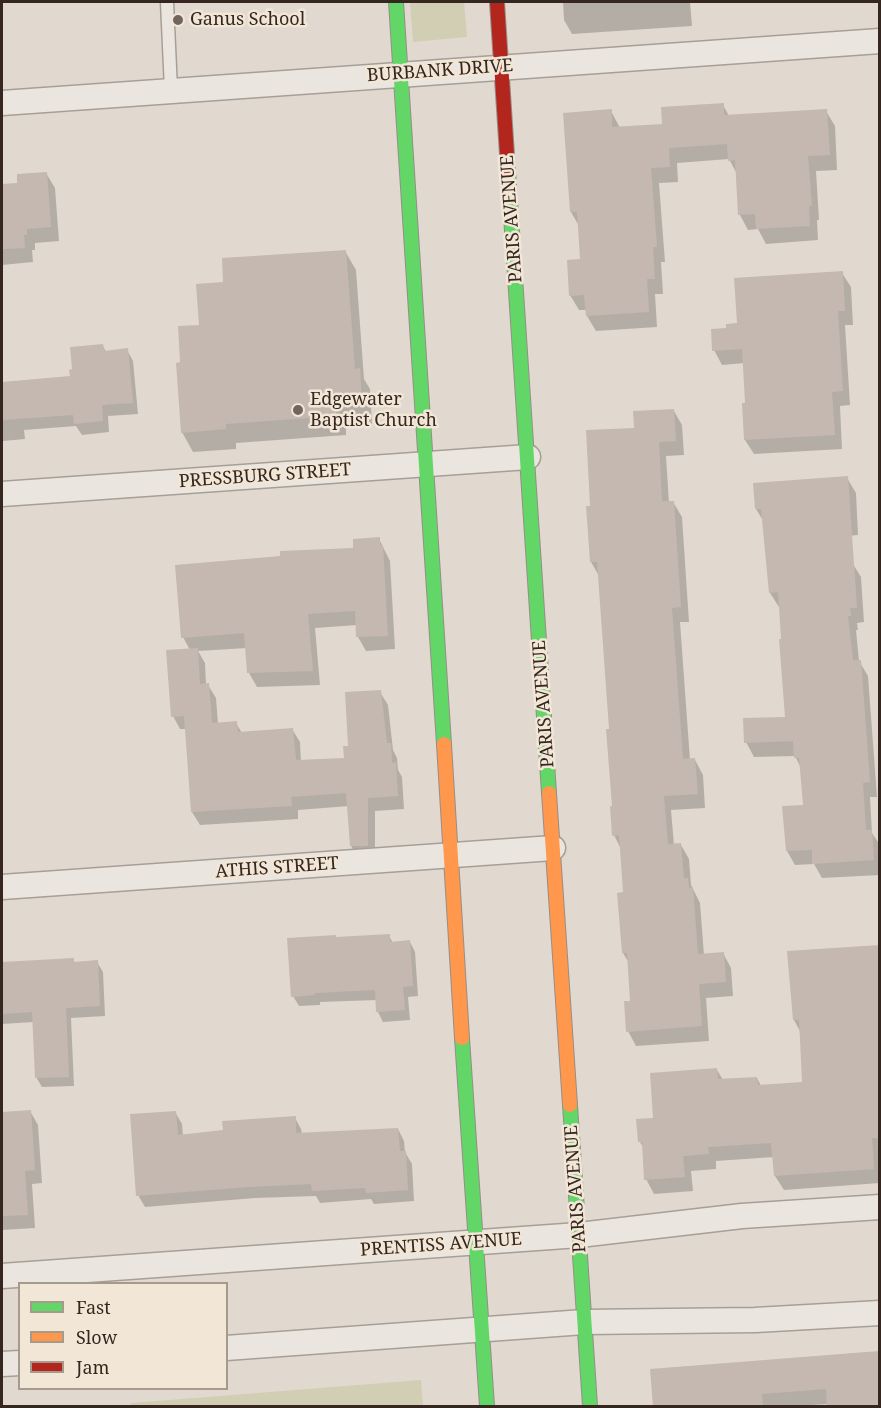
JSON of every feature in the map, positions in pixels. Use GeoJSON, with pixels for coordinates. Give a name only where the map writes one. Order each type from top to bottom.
{"type":"FeatureCollection","features":[{"type":"Feature","properties":{"kind":"street"},"geometry":{"type":"LineString","coordinates":[[396,2],[449,855],[487,1407]]}},
{"type":"Feature","properties":{"kind":"street","name":"PARIS AVENUE"},"geometry":{"type":"LineString","coordinates":[[497,2],[590,1407]]}},
{"type":"Feature","properties":{"kind":"street","name":"BURBANK DRIVE"},"geometry":{"type":"LineString","coordinates":[[2,103],[879,41]]}},
{"type":"Feature","properties":{"kind":"street","name":"PRESSBURG STREET"},"geometry":{"type":"LineString","coordinates":[[2,494],[528,458]]}},
{"type":"Feature","properties":{"kind":"street","name":"ATHIS STREET"},"geometry":{"type":"LineString","coordinates":[[2,887],[553,848]]}},
{"type":"Feature","properties":{"kind":"street","name":"PRENTISS AVENUE"},"geometry":{"type":"LineString","coordinates":[[2,1276],[579,1235],[742,1216],[879,1207]]}},
{"type":"Feature","properties":{"kind":"street"},"geometry":{"type":"LineString","coordinates":[[228,1348],[584,1322],[754,1320],[879,1313]]}},
{"type":"Feature","properties":{"kind":"street"},"geometry":{"type":"LineString","coordinates":[[2,1364],[18,1363]]}},
{"type":"Feature","properties":{"kind":"lane"},"geometry":{"type":"LineString","coordinates":[[167,2],[171,90]]}},
{"type":"Feature","properties":{"kind":"shaded area"},"geometry":{"type":"Polygon","coordinates":[[[410,2],[464,2],[467,37],[413,42],[410,2]]]}},
{"type":"Feature","properties":{"kind":"shaded area"},"geometry":{"type":"Polygon","coordinates":[[[421,1380],[423,1406],[131,1406],[131,1403],[421,1380]]]}},
{"type":"Feature","properties":{"kind":"building"},"geometry":{"type":"Polygon","coordinates":[[[724,103],[724,115],[827,109],[830,155],[808,156],[812,206],[809,206],[810,226],[756,229],[755,214],[738,215],[735,160],[728,161],[727,144],[669,148],[670,167],[651,168],[657,247],[653,247],[655,279],[647,279],[649,312],[586,316],[584,295],[569,296],[567,260],[580,259],[577,212],[570,212],[563,113],[612,109],[612,127],[662,124],[661,107],[724,103]]]}},
{"type":"Feature","properties":{"kind":"building"},"geometry":{"type":"Polygon","coordinates":[[[47,172],[51,227],[27,229],[27,235],[24,235],[25,248],[2,249],[2,184],[17,183],[17,174],[47,172]]]}},
{"type":"Feature","properties":{"kind":"building"},"geometry":{"type":"Polygon","coordinates":[[[346,250],[355,369],[360,368],[362,405],[336,407],[336,416],[226,424],[226,429],[181,433],[176,363],[180,362],[178,326],[199,325],[196,284],[223,282],[222,258],[346,250]]]}},
{"type":"Feature","properties":{"kind":"building"},"geometry":{"type":"Polygon","coordinates":[[[843,271],[845,311],[838,311],[843,391],[832,392],[835,435],[744,440],[742,403],[745,403],[742,349],[712,351],[711,329],[726,328],[726,324],[737,323],[734,278],[843,271]]]}},
{"type":"Feature","properties":{"kind":"building"},"geometry":{"type":"Polygon","coordinates":[[[103,344],[104,351],[128,348],[133,403],[102,405],[103,421],[74,424],[73,415],[2,420],[2,382],[70,376],[69,370],[72,369],[70,347],[103,344]]]}},
{"type":"Feature","properties":{"kind":"building"},"geometry":{"type":"Polygon","coordinates":[[[674,409],[676,441],[659,442],[662,501],[674,501],[681,607],[672,608],[683,759],[695,758],[698,794],[664,796],[668,844],[681,843],[684,878],[688,878],[689,888],[693,887],[698,954],[724,952],[726,982],[699,984],[702,1026],[626,1032],[624,1001],[630,1001],[627,953],[622,953],[617,893],[623,892],[619,835],[612,836],[606,729],[609,729],[597,562],[590,562],[586,506],[590,506],[586,430],[634,428],[633,411],[674,409]]]}},
{"type":"Feature","properties":{"kind":"building"},"geometry":{"type":"Polygon","coordinates":[[[848,476],[857,608],[850,608],[851,616],[848,616],[853,660],[861,660],[870,782],[863,783],[866,830],[872,830],[874,860],[812,864],[812,850],[786,851],[782,806],[803,805],[799,758],[794,758],[793,741],[744,743],[743,718],[785,717],[778,592],[769,593],[761,509],[755,509],[753,483],[848,476]]]}},
{"type":"Feature","properties":{"kind":"building"},"geometry":{"type":"Polygon","coordinates":[[[380,537],[380,545],[383,545],[388,636],[356,637],[355,611],[308,614],[313,671],[247,673],[244,633],[181,638],[175,565],[280,556],[280,551],[353,548],[353,539],[380,537]]]}},
{"type":"Feature","properties":{"kind":"building"},"geometry":{"type":"Polygon","coordinates":[[[198,648],[200,684],[209,683],[212,723],[237,721],[238,732],[293,728],[296,760],[344,758],[343,746],[348,746],[345,692],[381,690],[387,743],[391,743],[392,763],[396,762],[398,796],[368,798],[368,846],[350,846],[346,793],[291,797],[292,806],[191,812],[184,716],[171,717],[166,650],[198,648]]]}},
{"type":"Feature","properties":{"kind":"building"},"geometry":{"type":"Polygon","coordinates":[[[390,934],[390,942],[410,940],[413,986],[403,987],[405,1010],[376,1012],[375,990],[315,993],[315,995],[291,997],[287,938],[390,934]]]}},
{"type":"Feature","properties":{"kind":"building"},"geometry":{"type":"Polygon","coordinates":[[[879,945],[879,1138],[872,1138],[874,1169],[774,1176],[771,1143],[708,1147],[709,1154],[683,1156],[685,1177],[644,1180],[642,1142],[638,1142],[636,1119],[653,1118],[650,1073],[717,1068],[718,1079],[757,1077],[758,1085],[802,1082],[799,1020],[793,1020],[787,951],[879,945]]]}},
{"type":"Feature","properties":{"kind":"building"},"geometry":{"type":"Polygon","coordinates":[[[74,958],[74,962],[98,960],[100,1006],[66,1008],[69,1077],[35,1078],[32,1012],[2,1014],[2,962],[74,958]]]}},
{"type":"Feature","properties":{"kind":"building"},"geometry":{"type":"Polygon","coordinates":[[[31,1110],[35,1170],[25,1171],[28,1215],[2,1216],[2,1112],[31,1110]]]}},
{"type":"Feature","properties":{"kind":"building"},"geometry":{"type":"Polygon","coordinates":[[[176,1111],[178,1135],[223,1130],[222,1121],[296,1116],[296,1133],[398,1128],[400,1151],[406,1151],[408,1190],[366,1193],[365,1188],[312,1191],[311,1184],[136,1196],[130,1114],[176,1111]]]}},
{"type":"Feature","properties":{"kind":"building"},"geometry":{"type":"Polygon","coordinates":[[[879,1351],[879,1407],[827,1407],[826,1389],[762,1394],[763,1407],[653,1407],[650,1369],[879,1351]]]}},
{"type":"Feature","properties":{"kind":"traffic: fast"},"geometry":{"type":"LineString","coordinates":[[396,2],[444,744]]}},
{"type":"Feature","properties":{"kind":"traffic: fast"},"geometry":{"type":"LineString","coordinates":[[508,170],[549,793]]}},
{"type":"Feature","properties":{"kind":"traffic: fast"},"geometry":{"type":"LineString","coordinates":[[462,1038],[487,1406]]}},
{"type":"Feature","properties":{"kind":"traffic: fast"},"geometry":{"type":"LineString","coordinates":[[570,1105],[590,1406]]}},
{"type":"Feature","properties":{"kind":"traffic: slow"},"geometry":{"type":"LineString","coordinates":[[444,744],[462,1038]]}},
{"type":"Feature","properties":{"kind":"traffic: slow"},"geometry":{"type":"LineString","coordinates":[[549,793],[570,1105]]}},
{"type":"Feature","properties":{"kind":"traffic: jam"},"geometry":{"type":"LineString","coordinates":[[497,2],[508,170]]}},
{"type":"Feature","properties":{"kind":"place","name":"Ganus School"},"geometry":{"type":"Point","coordinates":[178,20]}},
{"type":"Feature","properties":{"kind":"place","name":"Edgewater Baptist Church"},"geometry":{"type":"Point","coordinates":[298,410]}}]}
